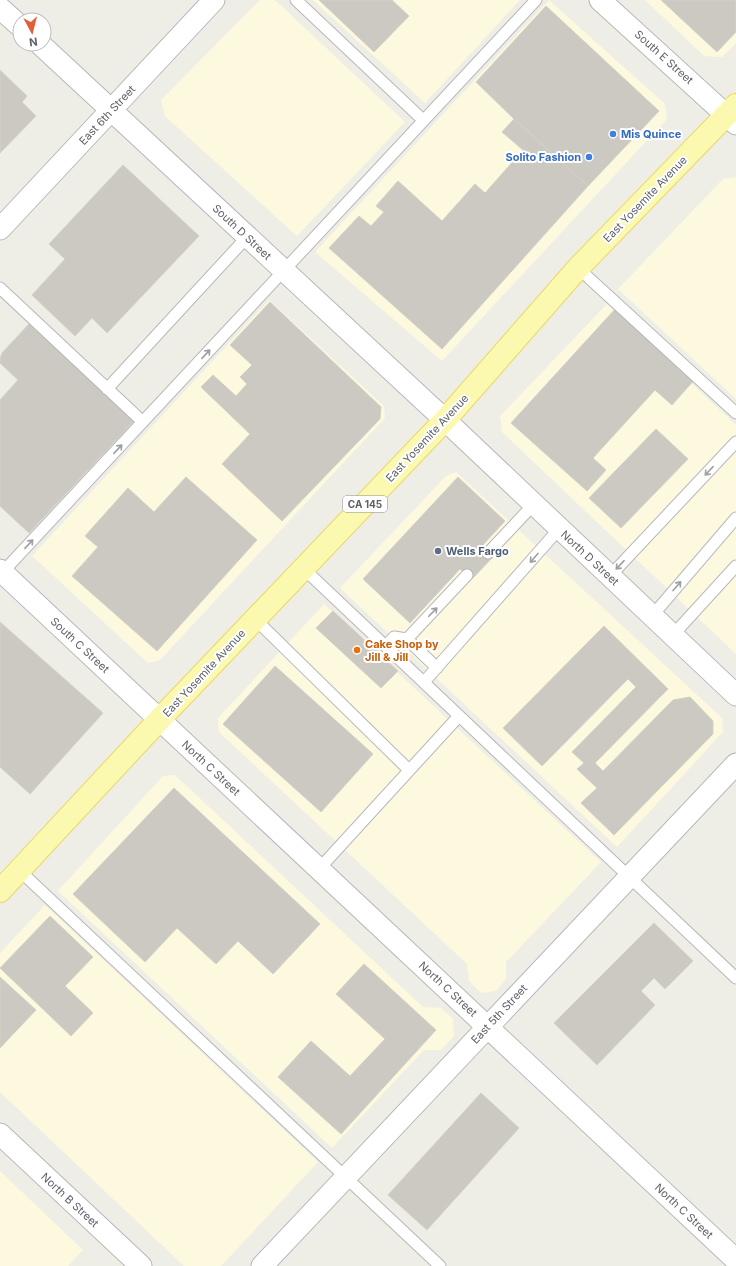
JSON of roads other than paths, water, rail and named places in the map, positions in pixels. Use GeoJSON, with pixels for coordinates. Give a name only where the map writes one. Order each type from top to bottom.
{"type":"FeatureCollection","features":[{"type":"Feature","properties":{"kind":"main road","name":"East Yosemite Avenue"},"geometry":{"type":"LineString","coordinates":[[0,891],[159,720],[445,420],[578,268],[733,114]]}},
{"type":"Feature","properties":{"kind":"street","name":"East 6th Street"},"geometry":{"type":"LineString","coordinates":[[0,230],[214,0]]}},
{"type":"Feature","properties":{"kind":"street","name":"South E Street"},"geometry":{"type":"LineString","coordinates":[[600,0],[733,114]]}},
{"type":"Feature","properties":{"kind":"street"},"geometry":{"type":"LineString","coordinates":[[0,8],[12,19]]}},
{"type":"Feature","properties":{"kind":"street","name":"South D Street"},"geometry":{"type":"LineString","coordinates":[[49,52],[445,420]]}},
{"type":"Feature","properties":{"kind":"street","name":"North D Street"},"geometry":{"type":"LineString","coordinates":[[445,420],[609,577],[736,695]]}},
{"type":"Feature","properties":{"kind":"street","name":"South C Street"},"geometry":{"type":"LineString","coordinates":[[1,573],[159,720]]}},
{"type":"Feature","properties":{"kind":"street","name":"North C Street"},"geometry":{"type":"LineString","coordinates":[[159,720],[488,1026],[736,1260]]}},
{"type":"Feature","properties":{"kind":"street","name":"East 5th Street"},"geometry":{"type":"LineString","coordinates":[[262,1266],[736,764]]}},
{"type":"Feature","properties":{"kind":"street","name":"North B Street"},"geometry":{"type":"LineString","coordinates":[[0,1134],[141,1266]]}},
{"type":"Feature","properties":{"kind":"lane"},"geometry":{"type":"LineString","coordinates":[[296,0],[423,120]]}},
{"type":"Feature","properties":{"kind":"lane"},"geometry":{"type":"LineString","coordinates":[[1,573],[536,0]]}},
{"type":"Feature","properties":{"kind":"lane"},"geometry":{"type":"LineString","coordinates":[[107,389],[247,237]]}},
{"type":"Feature","properties":{"kind":"lane"},"geometry":{"type":"LineString","coordinates":[[578,268],[736,413]]}},
{"type":"Feature","properties":{"kind":"lane"},"geometry":{"type":"LineString","coordinates":[[0,288],[143,422]]}},
{"type":"Feature","properties":{"kind":"lane"},"geometry":{"type":"LineString","coordinates":[[609,577],[736,442]]}},
{"type":"Feature","properties":{"kind":"lane"},"geometry":{"type":"LineString","coordinates":[[488,550],[533,505]]}},
{"type":"Feature","properties":{"kind":"lane"},"geometry":{"type":"LineString","coordinates":[[652,616],[736,518]]}},
{"type":"Feature","properties":{"kind":"lane"},"geometry":{"type":"LineString","coordinates":[[424,682],[559,529]]}},
{"type":"Feature","properties":{"kind":"lane"},"geometry":{"type":"LineString","coordinates":[[672,635],[736,566]]}},
{"type":"Feature","properties":{"kind":"lane"},"geometry":{"type":"LineString","coordinates":[[304,568],[736,978]]}},
{"type":"Feature","properties":{"kind":"lane"},"geometry":{"type":"LineString","coordinates":[[407,639],[460,584],[465,573]]}},
{"type":"Feature","properties":{"kind":"lane"},"geometry":{"type":"LineString","coordinates":[[255,619],[409,770]]}},
{"type":"Feature","properties":{"kind":"lane"},"geometry":{"type":"LineString","coordinates":[[386,646],[394,637],[407,639],[437,668]]}},
{"type":"Feature","properties":{"kind":"lane"},"geometry":{"type":"LineString","coordinates":[[319,869],[459,716]]}},
{"type":"Feature","properties":{"kind":"lane"},"geometry":{"type":"LineString","coordinates":[[19,870],[440,1266]]}},
{"type":"Feature","properties":{"kind":"place","name":"Mis Quince"},"geometry":{"type":"Point","coordinates":[613,134]}},
{"type":"Feature","properties":{"kind":"place","name":"Solito Fashion"},"geometry":{"type":"Point","coordinates":[589,157]}},
{"type":"Feature","properties":{"kind":"place","name":"Wells Fargo"},"geometry":{"type":"Point","coordinates":[438,551]}},
{"type":"Feature","properties":{"kind":"place","name":"Cake Shop by Jill & Jill"},"geometry":{"type":"Point","coordinates":[357,650]}}]}
